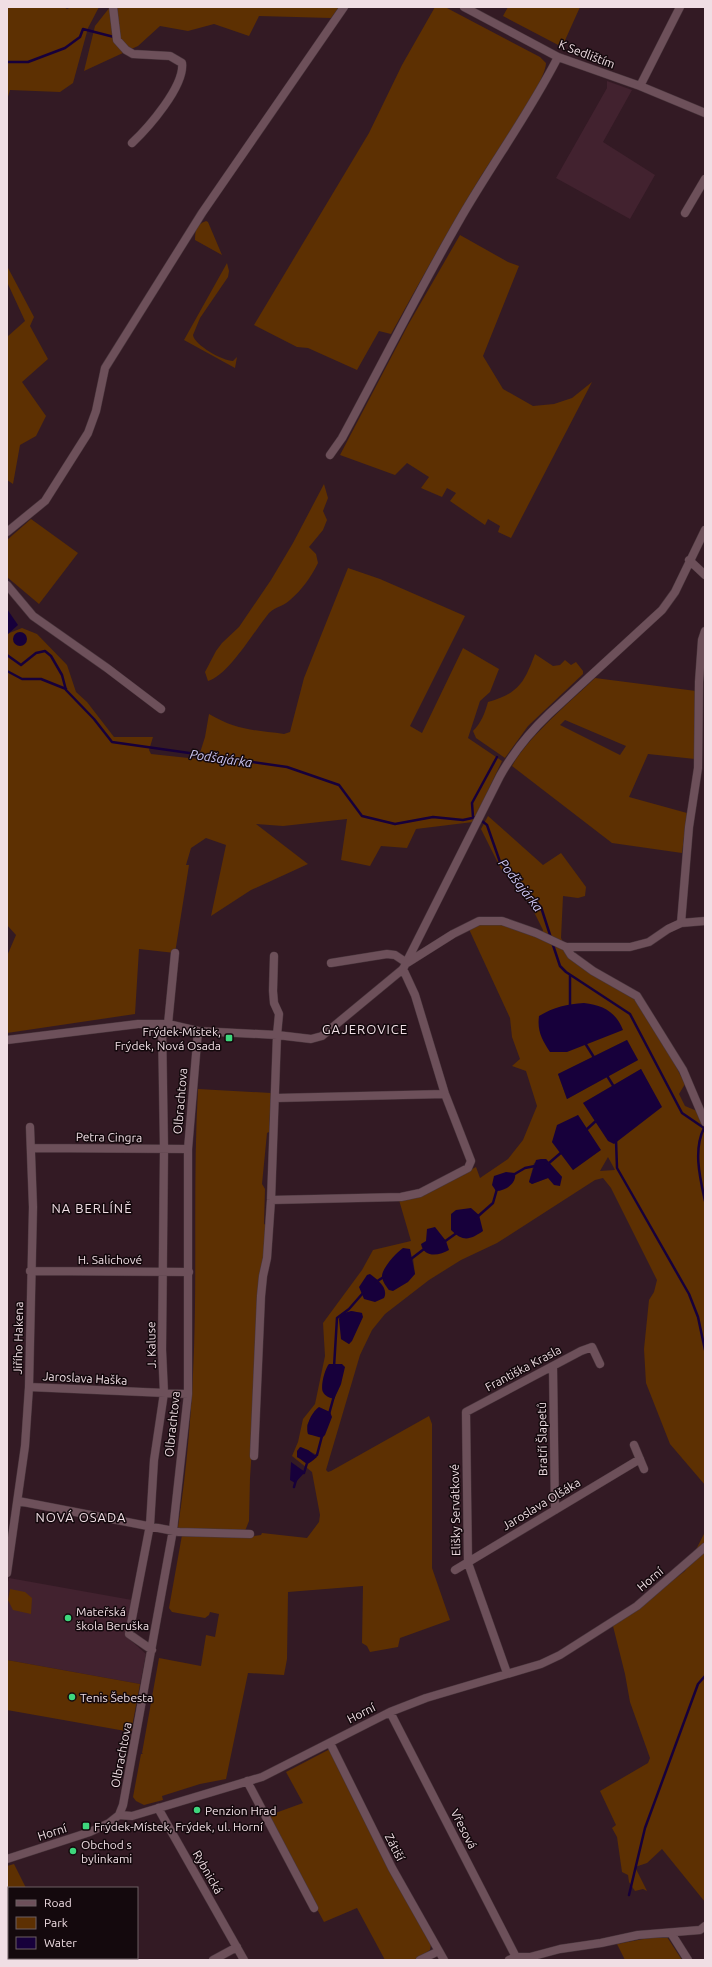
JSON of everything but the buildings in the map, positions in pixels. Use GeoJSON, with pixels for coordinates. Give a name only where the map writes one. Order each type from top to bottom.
{"type":"FeatureCollection","features":[{"type":"Feature","properties":{"kind":"street"},"geometry":{"type":"LineString","coordinates":[[113,7],[117,40],[126,50],[133,54],[170,56],[182,64],[184,72],[174,90],[151,124],[132,143]]}},
{"type":"Feature","properties":{"kind":"street"},"geometry":{"type":"LineString","coordinates":[[7,532],[46,501],[88,433],[96,411],[105,368],[202,213],[344,7]]}},
{"type":"Feature","properties":{"kind":"street","name":"K Sedlištím"},"geometry":{"type":"LineString","coordinates":[[464,7],[558,57],[640,86],[705,113]]}},
{"type":"Feature","properties":{"kind":"street"},"geometry":{"type":"LineString","coordinates":[[640,86],[680,7]]}},
{"type":"Feature","properties":{"kind":"street"},"geometry":{"type":"LineString","coordinates":[[330,455],[342,438],[459,221],[489,170],[515,134],[558,57]]}},
{"type":"Feature","properties":{"kind":"street"},"geometry":{"type":"LineString","coordinates":[[685,213],[705,179]]}},
{"type":"Feature","properties":{"kind":"street"},"geometry":{"type":"LineString","coordinates":[[405,966],[503,771],[531,732],[584,680],[662,610],[675,592],[689,560],[705,530]]}},
{"type":"Feature","properties":{"kind":"street"},"geometry":{"type":"LineString","coordinates":[[689,560],[705,575]]}},
{"type":"Feature","properties":{"kind":"street"},"geometry":{"type":"LineString","coordinates":[[7,585],[33,616],[108,668],[161,709]]}},
{"type":"Feature","properties":{"kind":"street"},"geometry":{"type":"LineString","coordinates":[[681,923],[689,827],[698,768],[699,682],[702,640],[705,631]]}},
{"type":"Feature","properties":{"kind":"street"},"geometry":{"type":"LineString","coordinates":[[7,1040],[138,1024],[165,1024],[198,1031],[277,1035],[311,1039],[322,1036],[405,966],[454,934],[479,921],[502,921],[536,933],[566,947],[630,947],[649,942],[668,929],[681,923],[705,921]]}},
{"type":"Feature","properties":{"kind":"street"},"geometry":{"type":"LineString","coordinates":[[566,947],[571,955],[637,996],[683,1070],[705,1122]]}},
{"type":"Feature","properties":{"kind":"street","name":"J. Kaluse"},"geometry":{"type":"LineString","coordinates":[[152,1650],[130,1634],[150,1525],[154,1460],[164,1393],[162,1350],[165,1024],[175,953]]}},
{"type":"Feature","properties":{"kind":"street"},"geometry":{"type":"LineString","coordinates":[[271,1200],[401,1197],[420,1193],[468,1168],[471,1161],[445,1094],[405,966],[395,955],[387,954],[331,963]]}},
{"type":"Feature","properties":{"kind":"street"},"geometry":{"type":"LineString","coordinates":[[254,1456],[261,1296],[267,1258],[276,1098],[277,1035],[279,1014],[274,997],[274,956]]}},
{"type":"Feature","properties":{"kind":"street","name":"Olbrachtova"},"geometry":{"type":"LineString","coordinates":[[119,1815],[126,1791],[173,1530],[188,1394],[188,1149],[198,1031]]}},
{"type":"Feature","properties":{"kind":"street"},"geometry":{"type":"LineString","coordinates":[[276,1098],[445,1094]]}},
{"type":"Feature","properties":{"kind":"street","name":"Jiřího Hakena"},"geometry":{"type":"LineString","coordinates":[[7,1573],[25,1446],[32,1329],[30,1271],[33,1207],[30,1127]]}},
{"type":"Feature","properties":{"kind":"street","name":"Petra Cingra"},"geometry":{"type":"LineString","coordinates":[[30,1148],[188,1149]]}},
{"type":"Feature","properties":{"kind":"street","name":"H. Salichové"},"geometry":{"type":"LineString","coordinates":[[30,1271],[189,1272]]}},
{"type":"Feature","properties":{"kind":"street","name":"Františka Krasla"},"geometry":{"type":"LineString","coordinates":[[466,1412],[592,1347],[600,1364]]}},
{"type":"Feature","properties":{"kind":"street","name":"Bratří Šlapetů"},"geometry":{"type":"LineString","coordinates":[[553,1368],[554,1510]]}},
{"type":"Feature","properties":{"kind":"street","name":"Jaroslava Haška"},"geometry":{"type":"LineString","coordinates":[[29,1387],[188,1394]]}},
{"type":"Feature","properties":{"kind":"street","name":"Elišky Servátkové"},"geometry":{"type":"LineString","coordinates":[[466,1412],[468,1563],[507,1673]]}},
{"type":"Feature","properties":{"kind":"street"},"geometry":{"type":"LineString","coordinates":[[634,1445],[644,1469]]}},
{"type":"Feature","properties":{"kind":"street","name":"Jaroslava Olšáka"},"geometry":{"type":"LineString","coordinates":[[455,1570],[640,1459]]}},
{"type":"Feature","properties":{"kind":"street"},"geometry":{"type":"LineString","coordinates":[[18,1501],[150,1525],[179,1532],[250,1534]]}},
{"type":"Feature","properties":{"kind":"street","name":"Horní"},"geometry":{"type":"LineString","coordinates":[[7,1860],[90,1832],[109,1823],[119,1815],[132,1816],[262,1777],[390,1712],[426,1698],[541,1664],[560,1655],[595,1634],[637,1606],[705,1547]]}},
{"type":"Feature","properties":{"kind":"street","name":"Vřesová"},"geometry":{"type":"LineString","coordinates":[[390,1712],[512,1959]]}},
{"type":"Feature","properties":{"kind":"street","name":"Zátiší"},"geometry":{"type":"LineString","coordinates":[[330,1743],[392,1868],[444,1960]]}},
{"type":"Feature","properties":{"kind":"street"},"geometry":{"type":"LineString","coordinates":[[247,1781],[314,1908]]}},
{"type":"Feature","properties":{"kind":"street","name":"Rybnická"},"geometry":{"type":"LineString","coordinates":[[158,1808],[244,1960]]}},
{"type":"Feature","properties":{"kind":"street"},"geometry":{"type":"LineString","coordinates":[[512,1959],[530,1957],[560,1949],[601,1943],[638,1935],[700,1930],[705,1926]]}},
{"type":"Feature","properties":{"kind":"street"},"geometry":{"type":"LineString","coordinates":[[671,1933],[688,1960]]}},
{"type":"Feature","properties":{"kind":"street"},"geometry":{"type":"LineString","coordinates":[[213,1960],[237,1947]]}},
{"type":"Feature","properties":{"kind":"street"},"geometry":{"type":"LineString","coordinates":[[420,1960],[438,1951]]}},
{"type":"Feature","properties":{"kind":"shaded area"},"geometry":{"type":"Polygon","coordinates":[[[607,81],[632,90],[603,142],[655,175],[630,219],[556,178],[607,88],[607,81]]]}},
{"type":"Feature","properties":{"kind":"shaded area","name":"Mateřská škola Beruška"},"geometry":{"type":"Polygon","coordinates":[[[9,1578],[132,1600],[126,1636],[146,1654],[140,1684],[7,1660],[7,1586],[9,1578]]]}},
{"type":"Feature","properties":{"kind":"green space"},"geometry":{"type":"Polygon","coordinates":[[[7,7],[64,7],[67,9],[71,7],[99,7],[88,28],[73,83],[60,92],[10,90],[7,100],[7,7]]]}},
{"type":"Feature","properties":{"kind":"green space"},"geometry":{"type":"Polygon","coordinates":[[[110,7],[339,7],[331,18],[259,16],[249,36],[214,24],[188,31],[160,26],[138,46],[84,71],[95,26],[110,7]]]}},
{"type":"Feature","properties":{"kind":"green space"},"geometry":{"type":"Polygon","coordinates":[[[435,7],[445,7],[540,57],[546,63],[544,73],[528,103],[467,200],[391,334],[379,331],[357,370],[308,348],[297,347],[254,325],[369,133],[402,65],[435,7]]]}},
{"type":"Feature","properties":{"kind":"green space"},"geometry":{"type":"Polygon","coordinates":[[[508,7],[580,7],[562,47],[503,16],[508,7]]]}},
{"type":"Feature","properties":{"kind":"green space"},"geometry":{"type":"Polygon","coordinates":[[[206,221],[208,222],[222,255],[195,240],[197,228],[200,224],[206,221]]]}},
{"type":"Feature","properties":{"kind":"green space"},"geometry":{"type":"Polygon","coordinates":[[[460,235],[508,262],[519,266],[483,356],[503,389],[533,406],[554,404],[572,398],[592,382],[511,538],[498,532],[500,526],[488,519],[485,525],[450,501],[456,493],[447,488],[442,497],[421,488],[429,477],[407,463],[395,475],[340,455],[408,325],[460,235]]]}},
{"type":"Feature","properties":{"kind":"green space"},"geometry":{"type":"Polygon","coordinates":[[[227,263],[229,271],[228,277],[200,318],[193,335],[203,348],[216,355],[233,361],[237,357],[235,368],[184,340],[227,263]]]}},
{"type":"Feature","properties":{"kind":"green space"},"geometry":{"type":"Polygon","coordinates":[[[7,266],[34,317],[30,326],[48,359],[22,382],[46,416],[36,436],[20,445],[13,484],[7,480],[7,337],[25,321],[7,282],[7,266]]]}},
{"type":"Feature","properties":{"kind":"green space"},"geometry":{"type":"Polygon","coordinates":[[[324,484],[328,498],[323,511],[327,520],[323,530],[309,547],[316,554],[318,563],[302,588],[288,602],[269,613],[241,652],[224,671],[208,681],[205,672],[216,651],[222,643],[239,627],[271,580],[293,543],[324,484]]]}},
{"type":"Feature","properties":{"kind":"green space"},"geometry":{"type":"Polygon","coordinates":[[[31,519],[78,553],[39,604],[7,577],[7,540],[31,519]]]}},
{"type":"Feature","properties":{"kind":"green space"},"geometry":{"type":"Polygon","coordinates":[[[348,568],[380,579],[465,616],[410,726],[422,733],[463,648],[499,669],[490,692],[480,701],[468,738],[502,761],[473,822],[416,829],[407,848],[381,846],[370,866],[341,860],[347,819],[283,826],[256,824],[308,864],[251,890],[211,916],[226,845],[206,838],[191,848],[186,865],[189,865],[175,953],[139,949],[135,1014],[7,1033],[7,956],[16,935],[7,925],[7,634],[22,628],[37,634],[67,665],[76,692],[87,702],[114,737],[153,737],[149,750],[151,754],[198,759],[205,737],[209,714],[228,723],[254,730],[284,734],[290,732],[304,678],[348,568]]]}},
{"type":"Feature","properties":{"kind":"green space"},"geometry":{"type":"Polygon","coordinates":[[[535,654],[553,666],[560,665],[565,660],[571,665],[576,662],[583,671],[583,674],[528,726],[505,758],[476,738],[473,731],[482,718],[488,702],[507,695],[519,686],[535,654]]]}},
{"type":"Feature","properties":{"kind":"green space"},"geometry":{"type":"Polygon","coordinates":[[[595,678],[696,691],[695,759],[648,754],[629,797],[687,813],[682,853],[612,843],[512,766],[528,743],[595,678]],[[565,720],[560,725],[620,755],[626,746],[565,720]]]}},
{"type":"Feature","properties":{"kind":"green space"},"geometry":{"type":"Polygon","coordinates":[[[488,816],[543,865],[561,853],[586,887],[585,896],[578,898],[563,896],[561,938],[566,948],[586,964],[638,994],[685,1084],[679,1094],[685,1106],[697,1111],[705,1120],[705,1485],[670,1444],[646,1383],[644,1349],[649,1300],[654,1292],[657,1280],[611,1188],[603,1178],[595,1180],[497,1243],[461,1260],[429,1280],[385,1314],[372,1330],[360,1355],[326,1470],[328,1472],[331,1471],[429,1416],[432,1424],[432,1568],[450,1620],[400,1638],[398,1647],[370,1652],[367,1646],[362,1643],[363,1586],[288,1592],[287,1659],[284,1675],[248,1673],[226,1779],[200,1784],[162,1796],[163,1800],[144,1805],[136,1801],[133,1797],[141,1754],[143,1754],[159,1658],[201,1666],[206,1635],[215,1637],[219,1614],[210,1612],[205,1618],[172,1612],[169,1608],[182,1535],[248,1537],[261,1535],[262,1533],[307,1538],[319,1522],[320,1515],[312,1472],[292,1456],[298,1442],[303,1419],[315,1404],[325,1356],[323,1323],[362,1270],[373,1250],[411,1241],[399,1200],[431,1191],[476,1167],[480,1178],[508,1159],[523,1140],[537,1106],[526,1071],[512,1066],[520,1059],[512,1037],[510,1018],[468,927],[497,921],[540,937],[543,930],[524,892],[501,869],[481,829],[488,816]],[[627,1040],[558,1074],[567,1099],[638,1060],[627,1040]],[[641,1069],[583,1103],[661,1107],[641,1069]],[[578,1115],[552,1142],[573,1170],[600,1150],[578,1115]],[[608,1157],[600,1171],[615,1170],[608,1157]],[[546,1159],[534,1163],[529,1182],[532,1184],[548,1178],[562,1177],[546,1159]],[[413,1258],[388,1266],[384,1270],[383,1275],[389,1290],[415,1274],[413,1258]],[[351,1311],[341,1339],[349,1344],[362,1313],[351,1311]],[[329,1364],[334,1399],[341,1384],[342,1364],[329,1364]],[[315,1411],[307,1425],[308,1434],[312,1435],[315,1411]],[[301,1447],[297,1457],[308,1464],[317,1455],[301,1447]]]}},
{"type":"Feature","properties":{"kind":"green space"},"geometry":{"type":"Polygon","coordinates":[[[198,1089],[271,1093],[269,1132],[267,1133],[262,1184],[265,1189],[264,1224],[266,1225],[250,1478],[249,1521],[245,1531],[180,1530],[178,1527],[186,1460],[193,1371],[198,1089]]]}},
{"type":"Feature","properties":{"kind":"green space"},"geometry":{"type":"Polygon","coordinates":[[[705,1532],[705,1902],[662,1849],[647,1863],[635,1867],[647,1891],[643,1889],[635,1891],[629,1882],[628,1875],[622,1872],[617,1837],[612,1828],[616,1825],[600,1791],[648,1763],[650,1758],[630,1702],[625,1674],[613,1626],[685,1571],[705,1532]]]}},
{"type":"Feature","properties":{"kind":"green space"},"geometry":{"type":"Polygon","coordinates":[[[10,1589],[25,1592],[32,1598],[31,1614],[13,1610],[8,1600],[10,1589]]]}},
{"type":"Feature","properties":{"kind":"green space","name":"Tenis Šebesta"},"geometry":{"type":"Polygon","coordinates":[[[7,1660],[140,1684],[131,1732],[7,1710],[7,1660]]]}},
{"type":"Feature","properties":{"kind":"green space"},"geometry":{"type":"Polygon","coordinates":[[[330,1749],[431,1944],[430,1950],[416,1960],[385,1960],[357,1908],[324,1922],[267,1816],[303,1803],[286,1772],[330,1749]]]}},
{"type":"Feature","properties":{"kind":"green space"},"geometry":{"type":"Polygon","coordinates":[[[14,1864],[26,1887],[8,1887],[8,1944],[7,1942],[7,1866],[14,1864]]]}},
{"type":"Feature","properties":{"kind":"green space"},"geometry":{"type":"Polygon","coordinates":[[[654,1937],[667,1937],[682,1960],[625,1960],[617,1944],[654,1937]]]}},
{"type":"Feature","properties":{"kind":"green space"},"geometry":{"type":"Polygon","coordinates":[[[14,1959],[106,1960],[15,1960],[14,1959]]]}},
{"type":"Feature","properties":{"kind":"water"},"geometry":{"type":"Polygon","coordinates":[[[7,609],[18,625],[8,634],[7,634],[7,609]]]}},
{"type":"Feature","properties":{"kind":"water"},"geometry":{"type":"Polygon","coordinates":[[[20,632],[25,634],[27,639],[25,644],[20,646],[15,644],[13,639],[15,634],[20,632]]]}},
{"type":"Feature","properties":{"kind":"water"},"geometry":{"type":"Polygon","coordinates":[[[584,1003],[608,1010],[617,1018],[623,1030],[567,1052],[550,1052],[541,1035],[539,1016],[561,1006],[584,1003]]]}},
{"type":"Feature","properties":{"kind":"water"},"geometry":{"type":"Polygon","coordinates":[[[627,1040],[638,1060],[567,1099],[558,1074],[627,1040]]]}},
{"type":"Feature","properties":{"kind":"water"},"geometry":{"type":"Polygon","coordinates":[[[641,1069],[662,1107],[614,1144],[608,1141],[583,1103],[641,1069]]]}},
{"type":"Feature","properties":{"kind":"water"},"geometry":{"type":"Polygon","coordinates":[[[578,1115],[601,1150],[573,1170],[552,1142],[557,1125],[578,1115]]]}},
{"type":"Feature","properties":{"kind":"water"},"geometry":{"type":"Polygon","coordinates":[[[546,1159],[562,1177],[560,1186],[554,1185],[548,1178],[532,1184],[529,1182],[536,1160],[546,1159]]]}},
{"type":"Feature","properties":{"kind":"water"},"geometry":{"type":"Polygon","coordinates":[[[506,1172],[515,1173],[513,1183],[503,1190],[496,1191],[492,1185],[494,1176],[506,1172]]]}},
{"type":"Feature","properties":{"kind":"water"},"geometry":{"type":"Polygon","coordinates":[[[471,1208],[479,1215],[483,1231],[470,1238],[463,1238],[451,1230],[451,1214],[456,1210],[471,1208]]]}},
{"type":"Feature","properties":{"kind":"water"},"geometry":{"type":"Polygon","coordinates":[[[435,1227],[446,1241],[449,1250],[441,1254],[429,1254],[425,1252],[421,1244],[426,1241],[427,1229],[435,1227]]]}},
{"type":"Feature","properties":{"kind":"water"},"geometry":{"type":"Polygon","coordinates":[[[403,1248],[410,1249],[415,1274],[408,1282],[393,1291],[389,1290],[384,1283],[382,1276],[384,1269],[390,1260],[403,1248]]]}},
{"type":"Feature","properties":{"kind":"water"},"geometry":{"type":"Polygon","coordinates":[[[370,1274],[382,1284],[385,1291],[384,1298],[375,1302],[364,1299],[359,1287],[367,1275],[370,1274]]]}},
{"type":"Feature","properties":{"kind":"water"},"geometry":{"type":"Polygon","coordinates":[[[351,1311],[362,1313],[363,1317],[352,1341],[349,1344],[341,1339],[339,1319],[341,1314],[351,1311]]]}},
{"type":"Feature","properties":{"kind":"water"},"geometry":{"type":"Polygon","coordinates":[[[329,1364],[342,1364],[345,1367],[341,1384],[334,1399],[326,1396],[322,1390],[323,1378],[329,1364]]]}},
{"type":"Feature","properties":{"kind":"water"},"geometry":{"type":"Polygon","coordinates":[[[319,1407],[330,1412],[332,1417],[325,1435],[322,1438],[308,1434],[307,1430],[310,1419],[319,1407]]]}},
{"type":"Feature","properties":{"kind":"water"},"geometry":{"type":"Polygon","coordinates":[[[300,1447],[308,1450],[317,1457],[309,1463],[305,1463],[297,1457],[297,1451],[300,1447]]]}},
{"type":"Feature","properties":{"kind":"water"},"geometry":{"type":"Polygon","coordinates":[[[291,1462],[305,1472],[295,1483],[290,1480],[291,1462]]]}},
{"type":"Feature","properties":{"kind":"waterway"},"geometry":{"type":"LineString","coordinates":[[7,62],[28,62],[65,48],[80,37],[83,29],[114,37]]}},
{"type":"Feature","properties":{"kind":"waterway","name":"Podšajárka"},"geometry":{"type":"LineString","coordinates":[[7,655],[21,665],[36,653],[45,651],[51,656],[62,675],[66,690],[94,719],[112,742],[287,767],[339,785],[362,816],[395,824],[433,817],[463,820],[477,817],[487,825],[500,862],[541,907],[551,938]]}},
{"type":"Feature","properties":{"kind":"waterway"},"geometry":{"type":"LineString","coordinates":[[7,671],[22,679],[41,679],[66,689]]}},
{"type":"Feature","properties":{"kind":"waterway"},"geometry":{"type":"LineString","coordinates":[[473,817],[472,803],[497,757]]}},
{"type":"Feature","properties":{"kind":"waterway","name":"Podšajárka"},"geometry":{"type":"LineString","coordinates":[[552,942],[560,966],[566,972],[630,1014],[682,1113],[704,1128],[699,1145],[698,1164],[705,1201]]}},
{"type":"Feature","properties":{"kind":"waterway"},"geometry":{"type":"LineString","coordinates":[[570,975],[570,1007]]}},
{"type":"Feature","properties":{"kind":"waterway"},"geometry":{"type":"LineString","coordinates":[[585,1043],[595,1059]]}},
{"type":"Feature","properties":{"kind":"waterway"},"geometry":{"type":"LineString","coordinates":[[606,1074],[614,1087]]}},
{"type":"Feature","properties":{"kind":"waterway"},"geometry":{"type":"LineString","coordinates":[[586,1130],[597,1120]]}},
{"type":"Feature","properties":{"kind":"waterway"},"geometry":{"type":"LineString","coordinates":[[616,1140],[617,1168],[689,1294],[698,1317],[705,1350]]}},
{"type":"Feature","properties":{"kind":"waterway"},"geometry":{"type":"LineString","coordinates":[[546,1164],[563,1151]]}},
{"type":"Feature","properties":{"kind":"waterway"},"geometry":{"type":"LineString","coordinates":[[513,1175],[525,1168],[535,1166]]}},
{"type":"Feature","properties":{"kind":"waterway"},"geometry":{"type":"LineString","coordinates":[[476,1218],[493,1203],[497,1189]]}},
{"type":"Feature","properties":{"kind":"waterway"},"geometry":{"type":"LineString","coordinates":[[444,1242],[458,1232]]}},
{"type":"Feature","properties":{"kind":"waterway"},"geometry":{"type":"LineString","coordinates":[[411,1259],[424,1249]]}},
{"type":"Feature","properties":{"kind":"waterway"},"geometry":{"type":"LineString","coordinates":[[376,1282],[385,1276]]}},
{"type":"Feature","properties":{"kind":"waterway"},"geometry":{"type":"LineString","coordinates":[[334,1367],[337,1318],[349,1309],[363,1293]]}},
{"type":"Feature","properties":{"kind":"waterway"},"geometry":{"type":"LineString","coordinates":[[329,1414],[334,1396]]}},
{"type":"Feature","properties":{"kind":"waterway"},"geometry":{"type":"LineString","coordinates":[[314,1457],[317,1455],[322,1436]]}},
{"type":"Feature","properties":{"kind":"waterway"},"geometry":{"type":"LineString","coordinates":[[304,1473],[307,1463]]}},
{"type":"Feature","properties":{"kind":"waterway"},"geometry":{"type":"LineString","coordinates":[[294,1487],[296,1480]]}},
{"type":"Feature","properties":{"kind":"waterway"},"geometry":{"type":"LineString","coordinates":[[629,1895],[645,1828],[698,1684],[705,1676]]}},
{"type":"Feature","properties":{"kind":"place","name":"Frýdek-Místek, Frýdek, Nová Osada"},"geometry":{"type":"Point","coordinates":[229,1038]}},
{"type":"Feature","properties":{"kind":"place","name":"Mateřská škola Beruška"},"geometry":{"type":"Point","coordinates":[68,1618]}},
{"type":"Feature","properties":{"kind":"place","name":"Tenis Šebesta"},"geometry":{"type":"Point","coordinates":[72,1697]}},
{"type":"Feature","properties":{"kind":"place","name":"Penzion Hrad"},"geometry":{"type":"Point","coordinates":[197,1810]}},
{"type":"Feature","properties":{"kind":"place","name":"Frýdek-Místek, Frýdek, ul. Horní"},"geometry":{"type":"Point","coordinates":[86,1826]}},
{"type":"Feature","properties":{"kind":"place","name":"Obchod s bylinkami"},"geometry":{"type":"Point","coordinates":[73,1851]}},
{"type":"Feature","properties":{"kind":"district","name":"GAJEROVICE"},"geometry":{"type":"Point","coordinates":[365,1029]}},
{"type":"Feature","properties":{"kind":"district","name":"NA BERLÍNĚ"},"geometry":{"type":"Point","coordinates":[92,1208]}},
{"type":"Feature","properties":{"kind":"district","name":"NOVÁ OSADA"},"geometry":{"type":"Point","coordinates":[81,1517]}}]}
